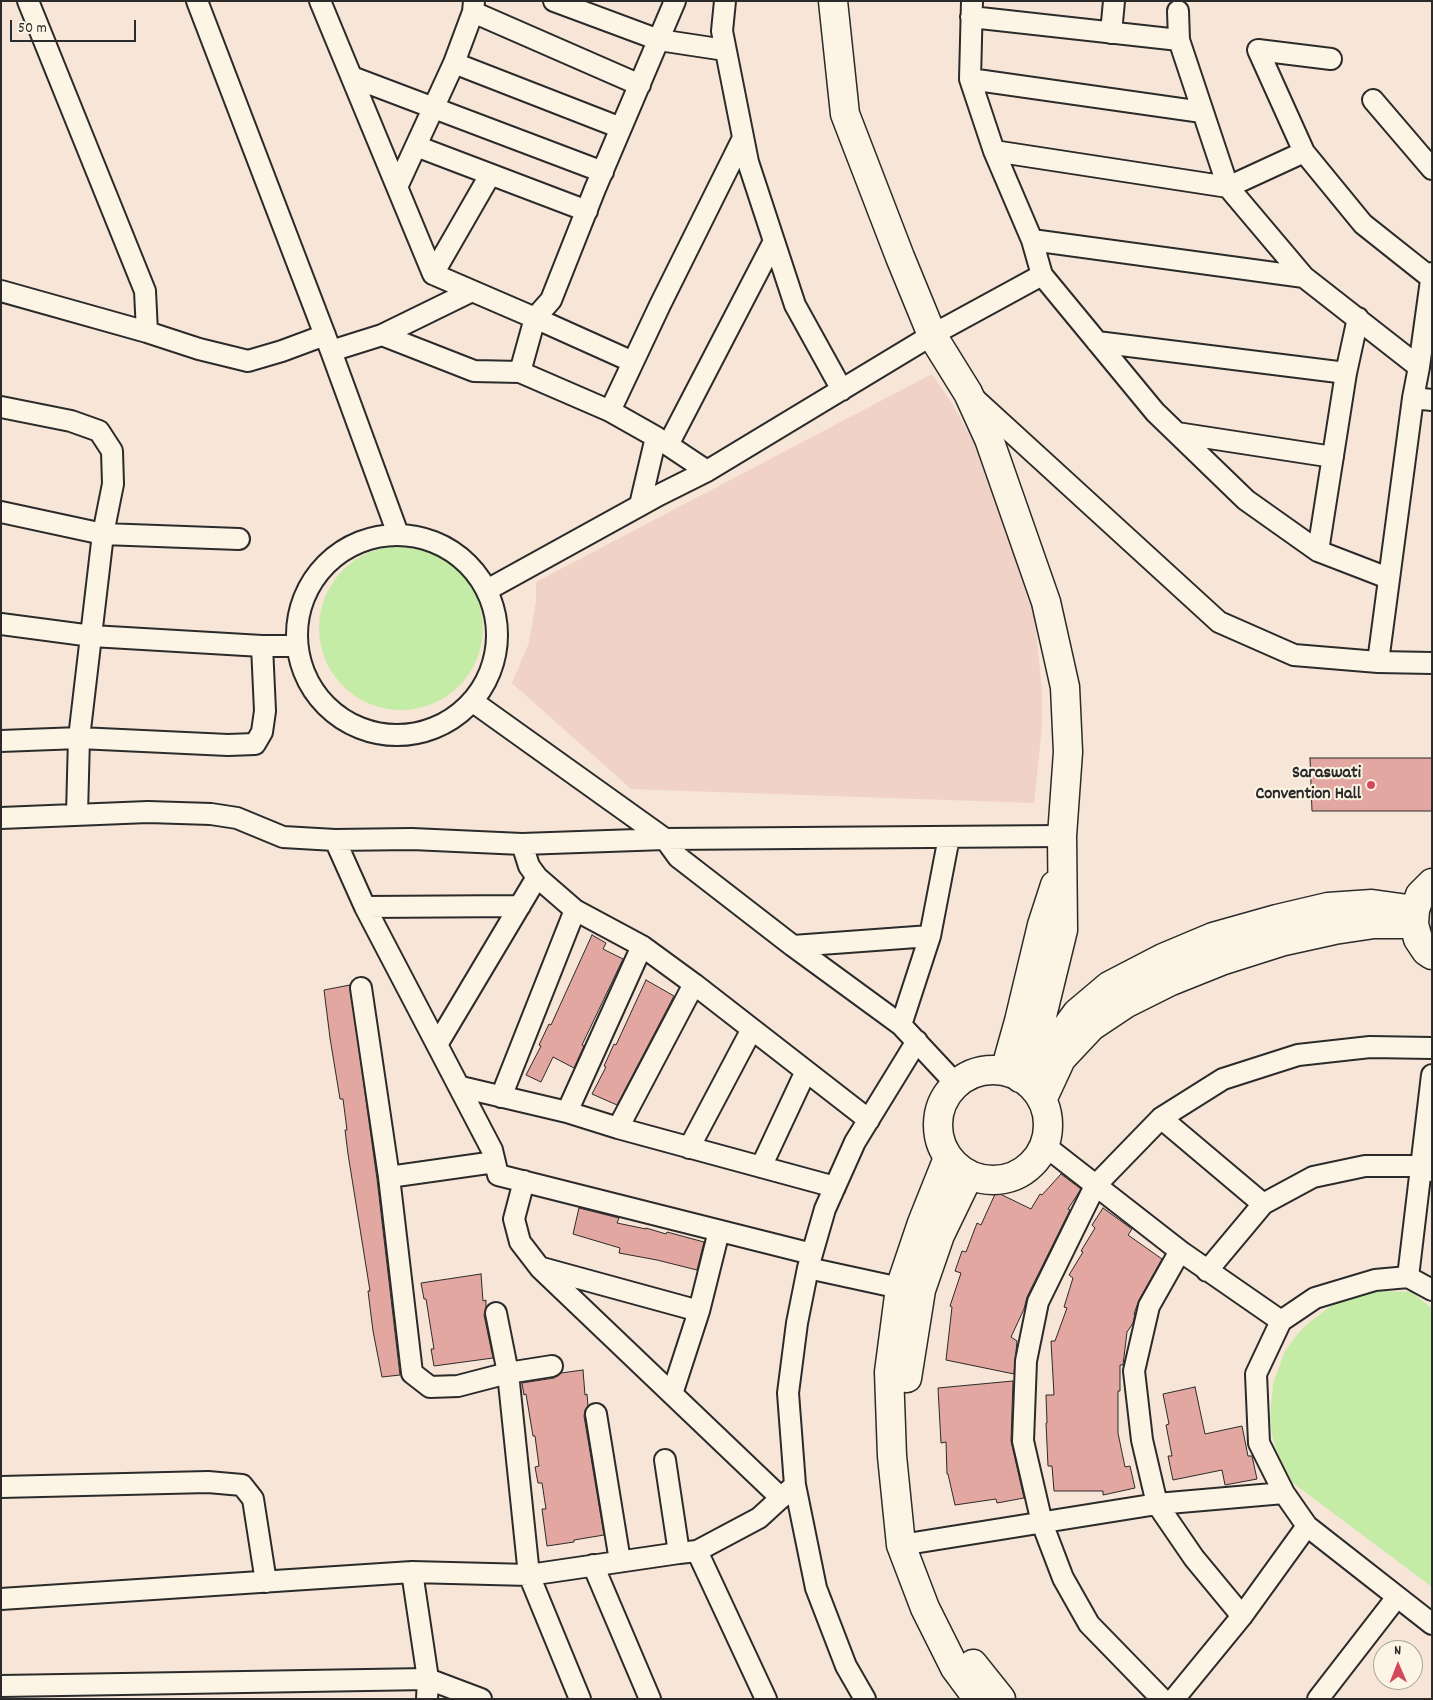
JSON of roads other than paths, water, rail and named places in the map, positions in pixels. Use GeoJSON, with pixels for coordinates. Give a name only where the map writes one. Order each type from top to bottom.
{"type":"FeatureCollection","features":[{"type":"Feature","properties":{"kind":"street"},"geometry":{"type":"LineString","coordinates":[[28,1],[145,292],[147,332]]}},
{"type":"Feature","properties":{"kind":"street"},"geometry":{"type":"LineString","coordinates":[[197,1],[328,343],[398,534]]}},
{"type":"Feature","properties":{"kind":"street"},"geometry":{"type":"LineString","coordinates":[[320,1],[434,274],[633,362]]}},
{"type":"Feature","properties":{"kind":"street"},"geometry":{"type":"LineString","coordinates":[[554,1],[659,40],[726,50]]}},
{"type":"Feature","properties":{"kind":"street"},"geometry":{"type":"LineString","coordinates":[[520,372],[535,318],[551,300],[675,1]]}},
{"type":"Feature","properties":{"kind":"street"},"geometry":{"type":"LineString","coordinates":[[725,1],[722,31],[748,162],[795,304],[842,390]]}},
{"type":"Feature","properties":{"kind":"street"},"geometry":{"type":"LineString","coordinates":[[833,1],[845,114],[900,258],[932,335],[968,393],[990,439],[1046,602],[1065,687],[1068,752],[1063,849],[1063,930],[1025,1084]]}},
{"type":"Feature","properties":{"kind":"street"},"geometry":{"type":"LineString","coordinates":[[1111,33],[1114,1]]}},
{"type":"Feature","properties":{"kind":"street"},"geometry":{"type":"LineString","coordinates":[[398,187],[454,63],[474,7],[640,85]]}},
{"type":"Feature","properties":{"kind":"street"},"geometry":{"type":"LineString","coordinates":[[1179,40],[1111,33],[971,9],[970,79],[994,151],[1032,240],[1042,275],[1155,412],[1246,500],[1318,551],[1388,578]]}},
{"type":"Feature","properties":{"kind":"street"},"geometry":{"type":"LineString","coordinates":[[1178,11],[1179,40],[1228,187],[1304,277],[1419,367]]}},
{"type":"Feature","properties":{"kind":"street"},"geometry":{"type":"LineString","coordinates":[[1331,58],[1258,50],[1304,152],[1363,224],[1431,276],[1419,367],[1422,399],[1388,578],[1378,662]]}},
{"type":"Feature","properties":{"kind":"street"},"geometry":{"type":"LineString","coordinates":[[454,63],[621,128]]}},
{"type":"Feature","properties":{"kind":"street"},"geometry":{"type":"LineString","coordinates":[[352,77],[603,172]]}},
{"type":"Feature","properties":{"kind":"street"},"geometry":{"type":"LineString","coordinates":[[970,79],[1202,112]]}},
{"type":"Feature","properties":{"kind":"street"},"geometry":{"type":"LineString","coordinates":[[1373,100],[1432,169]]}},
{"type":"Feature","properties":{"kind":"street"},"geometry":{"type":"LineString","coordinates":[[610,411],[743,138]]}},
{"type":"Feature","properties":{"kind":"street"},"geometry":{"type":"LineString","coordinates":[[416,146],[587,211]]}},
{"type":"Feature","properties":{"kind":"street"},"geometry":{"type":"LineString","coordinates":[[994,151],[1228,187],[1304,152]]}},
{"type":"Feature","properties":{"kind":"street"},"geometry":{"type":"LineString","coordinates":[[434,274],[490,175]]}},
{"type":"Feature","properties":{"kind":"street"},"geometry":{"type":"LineString","coordinates":[[1032,240],[1304,277]]}},
{"type":"Feature","properties":{"kind":"street"},"geometry":{"type":"LineString","coordinates":[[640,505],[662,441],[774,241]]}},
{"type":"Feature","properties":{"kind":"street"},"geometry":{"type":"LineString","coordinates":[[487,590],[640,505],[707,471],[932,335],[1042,275]]}},
{"type":"Feature","properties":{"kind":"street"},"geometry":{"type":"LineString","coordinates":[[1,291],[147,332],[199,349],[248,361],[282,351],[382,335],[472,290]]}},
{"type":"Feature","properties":{"kind":"street"},"geometry":{"type":"LineString","coordinates":[[1318,551],[1346,373],[1358,318]]}},
{"type":"Feature","properties":{"kind":"street"},"geometry":{"type":"LineString","coordinates":[[382,335],[474,371],[520,372],[610,411],[662,441],[707,471]]}},
{"type":"Feature","properties":{"kind":"street"},"geometry":{"type":"LineString","coordinates":[[1097,342],[1346,373]]}},
{"type":"Feature","properties":{"kind":"street"},"geometry":{"type":"LineString","coordinates":[[968,393],[1219,622],[1294,655],[1378,662],[1432,664]]}},
{"type":"Feature","properties":{"kind":"street"},"geometry":{"type":"LineString","coordinates":[[1,407],[71,421],[99,431],[112,452],[113,484],[103,534],[80,738],[77,814]]}},
{"type":"Feature","properties":{"kind":"street"},"geometry":{"type":"LineString","coordinates":[[1177,433],[1333,456]]}},
{"type":"Feature","properties":{"kind":"street"},"geometry":{"type":"LineString","coordinates":[[1,512],[103,534],[239,539]]}},
{"type":"Feature","properties":{"kind":"street"},"geometry":{"type":"LineString","coordinates":[[398,534],[425,539],[450,550],[471,567],[487,590],[495,612],[498,636],[494,659],[486,682],[472,701],[450,720],[424,731],[395,735],[366,730],[340,718],[319,698],[304,674],[296,646],[297,618],[306,591],[322,567],[344,549],[370,538],[398,534]]}},
{"type":"Feature","properties":{"kind":"street"},"geometry":{"type":"LineString","coordinates":[[1,624],[92,636],[262,646],[296,646]]}},
{"type":"Feature","properties":{"kind":"street"},"geometry":{"type":"LineString","coordinates":[[1,741],[80,738],[228,745],[255,744],[262,732],[265,711],[262,646]]}},
{"type":"Feature","properties":{"kind":"street"},"geometry":{"type":"LineString","coordinates":[[472,701],[665,839],[678,857],[793,946],[901,1025],[956,1084]]}},
{"type":"Feature","properties":{"kind":"street"},"geometry":{"type":"LineString","coordinates":[[1,818],[148,812],[211,814],[237,818],[283,837],[336,840],[412,839],[522,844],[665,839],[949,837],[1063,849]]}},
{"type":"Feature","properties":{"kind":"street"},"geometry":{"type":"LineString","coordinates":[[901,1025],[930,936],[949,837]]}},
{"type":"Feature","properties":{"kind":"street"},"geometry":{"type":"LineString","coordinates":[[336,840],[365,907],[461,1087],[492,1150],[498,1175],[719,1231],[900,1288]]}},
{"type":"Feature","properties":{"kind":"street"},"geometry":{"type":"LineString","coordinates":[[522,844],[529,866],[537,877],[575,910],[642,946],[869,1120]]}},
{"type":"Feature","properties":{"kind":"street"},"geometry":{"type":"LineString","coordinates":[[438,1043],[537,877]]}},
{"type":"Feature","properties":{"kind":"street"},"geometry":{"type":"LineString","coordinates":[[1432,883],[1420,896],[1414,917],[1418,939],[1432,956]]}},
{"type":"Feature","properties":{"kind":"street"},"geometry":{"type":"LineString","coordinates":[[1025,1084],[1077,1013],[1109,986],[1163,958],[1213,937],[1277,919],[1328,908],[1372,904],[1414,917]]}},
{"type":"Feature","properties":{"kind":"street"},"geometry":{"type":"LineString","coordinates":[[365,907],[520,906]]}},
{"type":"Feature","properties":{"kind":"street"},"geometry":{"type":"LineString","coordinates":[[501,1097],[575,910]]}},
{"type":"Feature","properties":{"kind":"street"},"geometry":{"type":"LineString","coordinates":[[793,946],[930,936]]}},
{"type":"Feature","properties":{"kind":"street"},"geometry":{"type":"LineString","coordinates":[[567,1112],[642,946]]}},
{"type":"Feature","properties":{"kind":"street"},"geometry":{"type":"LineString","coordinates":[[618,1128],[694,984]]}},
{"type":"Feature","properties":{"kind":"street"},"geometry":{"type":"LineString","coordinates":[[361,988],[389,1177],[412,1373],[430,1387],[458,1386],[508,1373],[552,1366]]}},
{"type":"Feature","properties":{"kind":"street"},"geometry":{"type":"LineString","coordinates":[[689,1148],[752,1029]]}},
{"type":"Feature","properties":{"kind":"street"},"geometry":{"type":"LineString","coordinates":[[865,1699],[846,1666],[816,1588],[788,1491],[788,1393],[796,1324],[810,1261],[825,1209],[855,1142],[917,1042]]}},
{"type":"Feature","properties":{"kind":"street"},"geometry":{"type":"LineString","coordinates":[[1162,1699],[1088,1624],[1063,1578],[1042,1523],[1023,1441],[1026,1361],[1038,1302],[1095,1186],[1161,1118],[1223,1079],[1298,1055],[1370,1047],[1432,1048]]}},
{"type":"Feature","properties":{"kind":"street"},"geometry":{"type":"LineString","coordinates":[[987,1070],[1025,1084],[1047,1114],[1048,1130],[1044,1145],[1035,1161],[1021,1172],[1004,1179],[986,1180],[969,1175],[948,1158],[940,1143],[937,1127],[939,1111],[945,1096],[956,1084],[970,1074],[987,1070]]}},
{"type":"Feature","properties":{"kind":"street"},"geometry":{"type":"LineString","coordinates":[[761,1167],[806,1071]]}},
{"type":"Feature","properties":{"kind":"street"},"geometry":{"type":"LineString","coordinates":[[1408,1277],[1426,1169],[1432,1074]]}},
{"type":"Feature","properties":{"kind":"street"},"geometry":{"type":"LineString","coordinates":[[461,1087],[567,1112],[689,1148],[835,1187]]}},
{"type":"Feature","properties":{"kind":"street"},"geometry":{"type":"LineString","coordinates":[[1161,1118],[1263,1204]]}},
{"type":"Feature","properties":{"kind":"street"},"geometry":{"type":"LineString","coordinates":[[1044,1145],[1180,1251],[1281,1321]]}},
{"type":"Feature","properties":{"kind":"street"},"geometry":{"type":"LineString","coordinates":[[948,1158],[922,1223],[900,1288],[889,1372],[892,1456],[925,1608],[956,1668],[978,1699]]}},
{"type":"Feature","properties":{"kind":"street"},"geometry":{"type":"LineString","coordinates":[[389,1177],[495,1162]]}},
{"type":"Feature","properties":{"kind":"street"},"geometry":{"type":"LineString","coordinates":[[1207,1271],[1263,1204],[1313,1177],[1365,1166],[1426,1169]]}},
{"type":"Feature","properties":{"kind":"street"},"geometry":{"type":"LineString","coordinates":[[969,1175],[940,1234],[921,1290],[907,1375],[910,1457],[910,1543],[942,1601],[970,1661],[1001,1699]]}},
{"type":"Feature","properties":{"kind":"street"},"geometry":{"type":"LineString","coordinates":[[524,1181],[514,1219],[520,1242],[540,1268],[672,1394],[788,1491]]}},
{"type":"Feature","properties":{"kind":"street"},"geometry":{"type":"LineString","coordinates":[[672,1394],[699,1311],[719,1231]]}},
{"type":"Feature","properties":{"kind":"street"},"geometry":{"type":"LineString","coordinates":[[1180,1251],[1149,1306],[1134,1371],[1142,1440],[1157,1504],[1194,1558],[1242,1616]]}},
{"type":"Feature","properties":{"kind":"street"},"geometry":{"type":"LineString","coordinates":[[540,1268],[699,1311]]}},
{"type":"Feature","properties":{"kind":"street"},"geometry":{"type":"LineString","coordinates":[[1432,1290],[1408,1277],[1375,1280],[1316,1298],[1281,1321],[1256,1374],[1259,1442],[1284,1493],[1307,1526],[1432,1624]]}},
{"type":"Feature","properties":{"kind":"street"},"geometry":{"type":"LineString","coordinates":[[496,1313],[508,1373],[528,1575],[580,1699]]}},
{"type":"Feature","properties":{"kind":"street"},"geometry":{"type":"LineString","coordinates":[[596,1414],[620,1562]]}},
{"type":"Feature","properties":{"kind":"street"},"geometry":{"type":"LineString","coordinates":[[665,1460],[688,1552],[766,1699]]}},
{"type":"Feature","properties":{"kind":"street"},"geometry":{"type":"LineString","coordinates":[[1,1487],[208,1482],[242,1485],[253,1499],[266,1582]]}},
{"type":"Feature","properties":{"kind":"street"},"geometry":{"type":"LineString","coordinates":[[1,1599],[412,1572],[528,1575],[688,1552],[759,1518],[788,1491]]}},
{"type":"Feature","properties":{"kind":"street"},"geometry":{"type":"LineString","coordinates":[[910,1543],[1157,1504],[1284,1493]]}},
{"type":"Feature","properties":{"kind":"street"},"geometry":{"type":"LineString","coordinates":[[1174,1699],[1242,1616],[1307,1526]]}},
{"type":"Feature","properties":{"kind":"street"},"geometry":{"type":"LineString","coordinates":[[593,1565],[650,1699]]}},
{"type":"Feature","properties":{"kind":"street"},"geometry":{"type":"LineString","coordinates":[[412,1572],[428,1679],[427,1699]]}},
{"type":"Feature","properties":{"kind":"street"},"geometry":{"type":"LineString","coordinates":[[1318,1699],[1397,1597]]}},
{"type":"Feature","properties":{"kind":"street"},"geometry":{"type":"LineString","coordinates":[[1,1686],[428,1679],[481,1699]]}},
{"type":"Feature","properties":{"kind":"place","name":"Saraswati Convention Hall"},"geometry":{"type":"Point","coordinates":[1371,785]}}]}
